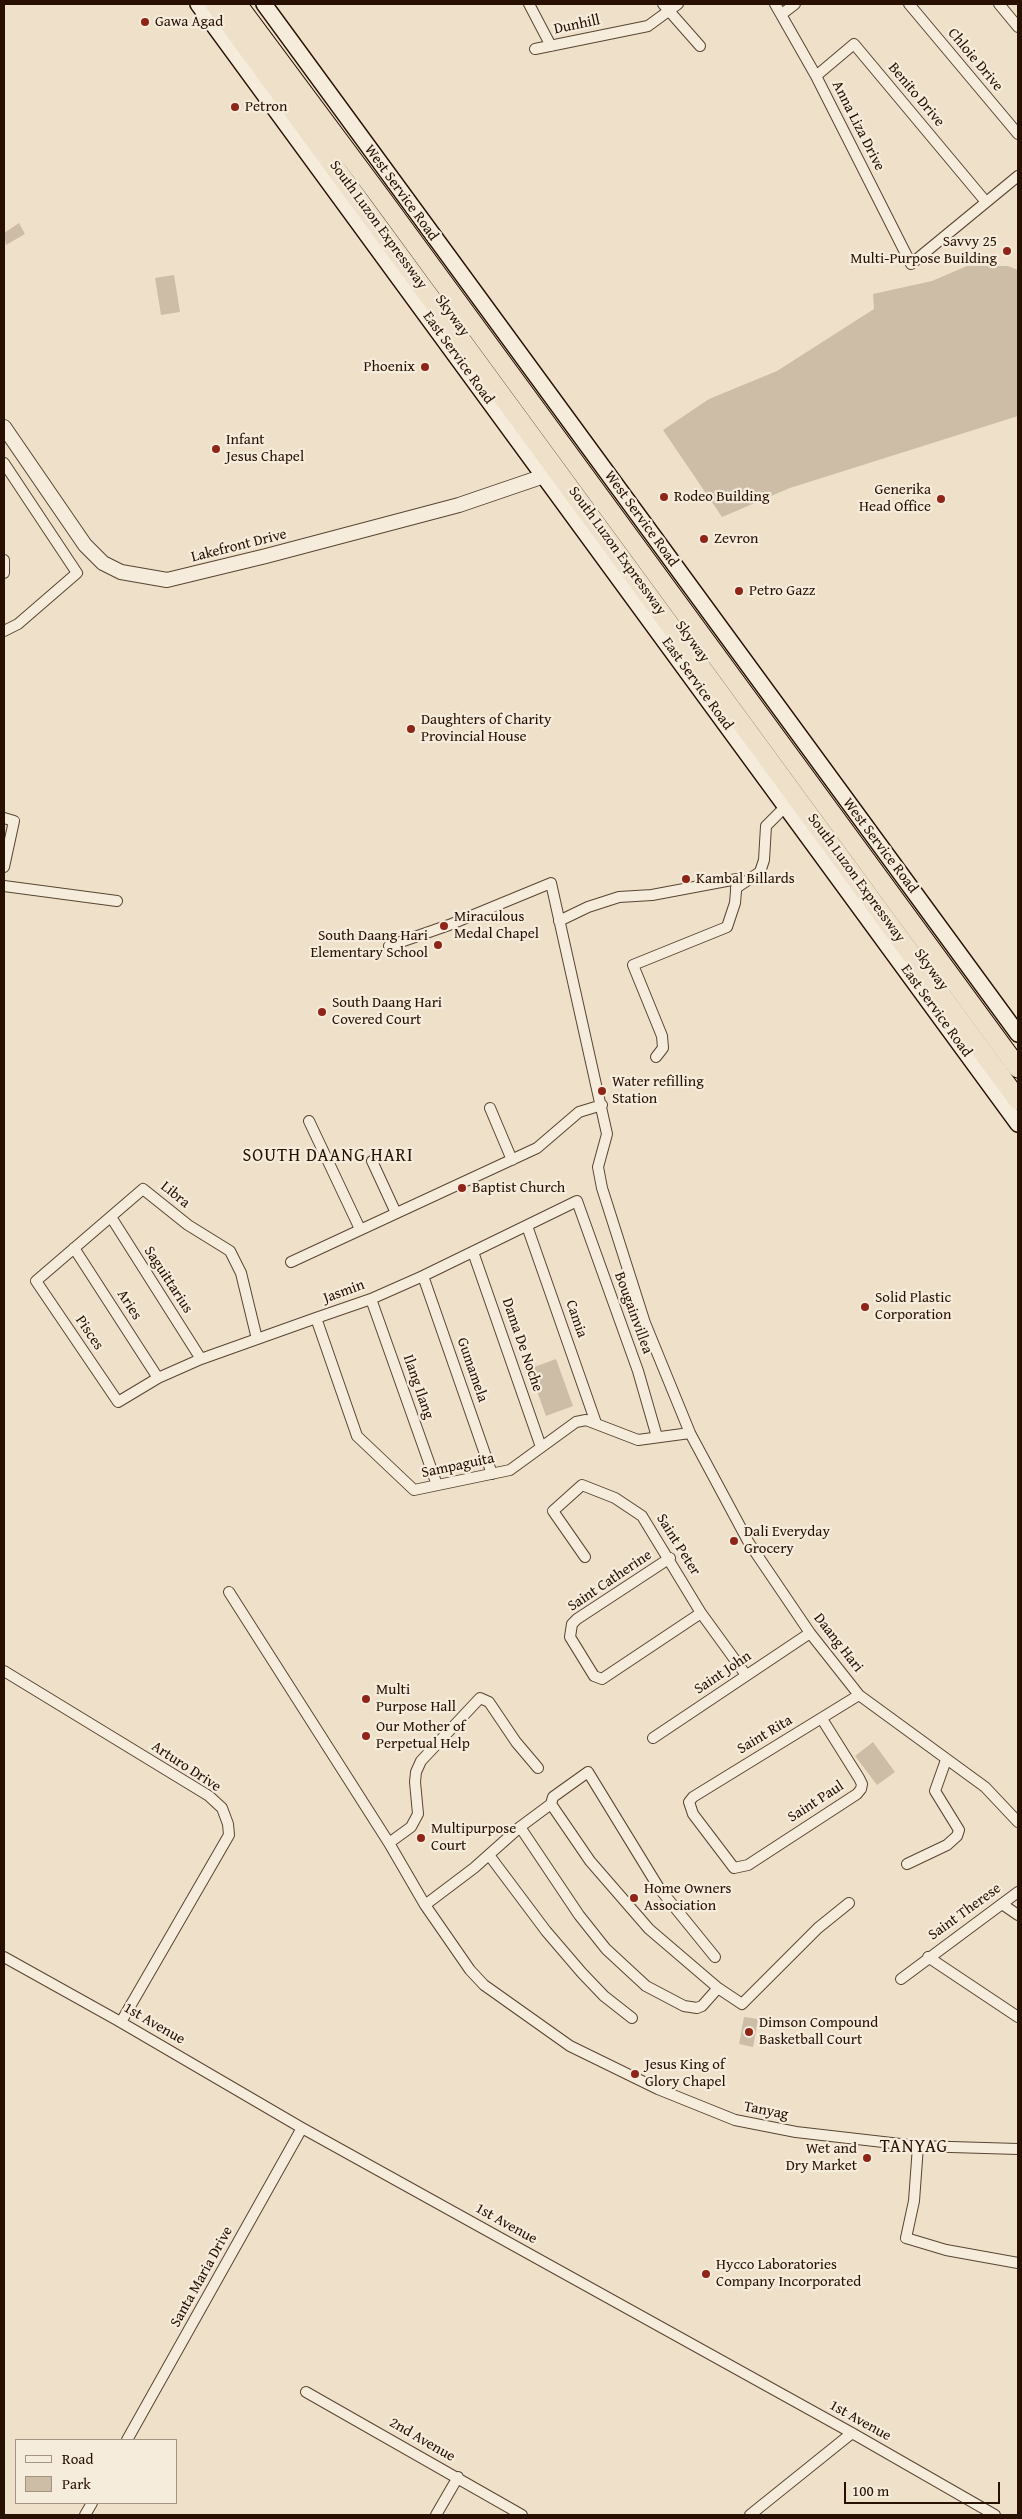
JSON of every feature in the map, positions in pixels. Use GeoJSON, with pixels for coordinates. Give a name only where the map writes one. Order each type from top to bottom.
{"type":"FeatureCollection","features":[{"type":"Feature","properties":{"kind":"highway","name":"South Luzon Expressway"},"geometry":{"type":"LineString","coordinates":[[215,4],[1018,1100]]}},
{"type":"Feature","properties":{"kind":"highway","name":"Skyway"},"geometry":{"type":"LineString","coordinates":[[222,4],[1018,1089]]}},
{"type":"Feature","properties":{"kind":"highway","name":"Skyway"},"geometry":{"type":"LineString","coordinates":[[237,4],[1018,1068]]}},
{"type":"Feature","properties":{"kind":"highway","name":"South Luzon Expressway"},"geometry":{"type":"LineString","coordinates":[[248,4],[1018,1056]]}},
{"type":"Feature","properties":{"kind":"main road","name":"East Service Road"},"geometry":{"type":"LineString","coordinates":[[198,4],[1018,1124]]}},
{"type":"Feature","properties":{"kind":"main road","name":"West Service Road"},"geometry":{"type":"LineString","coordinates":[[264,4],[1018,1034]]}},
{"type":"Feature","properties":{"kind":"street"},"geometry":{"type":"LineString","coordinates":[[529,4],[551,46]]}},
{"type":"Feature","properties":{"kind":"street","name":"Dunhill"},"geometry":{"type":"LineString","coordinates":[[535,49],[648,26],[666,7],[678,4]]}},
{"type":"Feature","properties":{"kind":"street","name":"Anna Liza Drive"},"geometry":{"type":"LineString","coordinates":[[775,4],[816,76],[911,264],[986,202]]}},
{"type":"Feature","properties":{"kind":"street"},"geometry":{"type":"LineString","coordinates":[[782,14],[795,4]]}},
{"type":"Feature","properties":{"kind":"street","name":"Chloie Drive"},"geometry":{"type":"LineString","coordinates":[[910,4],[1018,134]]}},
{"type":"Feature","properties":{"kind":"street"},"geometry":{"type":"LineString","coordinates":[[999,4],[1018,27]]}},
{"type":"Feature","properties":{"kind":"street"},"geometry":{"type":"LineString","coordinates":[[666,7],[700,46]]}},
{"type":"Feature","properties":{"kind":"street","name":"Benito Drive"},"geometry":{"type":"LineString","coordinates":[[816,76],[854,44],[986,202]]}},
{"type":"Feature","properties":{"kind":"street"},"geometry":{"type":"LineString","coordinates":[[986,202],[1018,176]]}},
{"type":"Feature","properties":{"kind":"street","name":"Lakefront Drive"},"geometry":{"type":"LineString","coordinates":[[4,427],[85,545],[103,563],[120,572],[167,580],[459,505],[544,476]]}},
{"type":"Feature","properties":{"kind":"street"},"geometry":{"type":"LineString","coordinates":[[4,463],[77,573],[18,624],[4,631]]}},
{"type":"Feature","properties":{"kind":"street"},"geometry":{"type":"LineString","coordinates":[[4,560],[4,573]]}},
{"type":"Feature","properties":{"kind":"street"},"geometry":{"type":"LineString","coordinates":[[736,888],[760,872],[764,860],[766,826],[786,806]]}},
{"type":"Feature","properties":{"kind":"street"},"geometry":{"type":"LineString","coordinates":[[4,818],[14,821],[4,867]]}},
{"type":"Feature","properties":{"kind":"street"},"geometry":{"type":"LineString","coordinates":[[558,921],[588,907],[620,897],[676,891],[736,878],[733,914],[727,927],[633,965],[662,1036],[663,1048],[656,1057]]}},
{"type":"Feature","properties":{"kind":"street","name":"Daang Hari"},"geometry":{"type":"LineString","coordinates":[[389,946],[449,925],[551,883],[558,921],[602,1105],[606,1134],[598,1167],[602,1188],[645,1323],[690,1433],[749,1543],[810,1633],[859,1695],[985,1787],[1018,1822]]}},
{"type":"Feature","properties":{"kind":"street"},"geometry":{"type":"LineString","coordinates":[[4,886],[117,901]]}},
{"type":"Feature","properties":{"kind":"street"},"geometry":{"type":"LineString","coordinates":[[291,1262],[512,1160],[548,1140],[579,1112],[602,1105]]}},
{"type":"Feature","properties":{"kind":"street"},"geometry":{"type":"LineString","coordinates":[[490,1108],[512,1160]]}},
{"type":"Feature","properties":{"kind":"street"},"geometry":{"type":"LineString","coordinates":[[309,1121],[360,1229]]}},
{"type":"Feature","properties":{"kind":"street"},"geometry":{"type":"LineString","coordinates":[[372,1161],[396,1213]]}},
{"type":"Feature","properties":{"kind":"street","name":"Libra"},"geometry":{"type":"LineString","coordinates":[[36,1281],[129,1199],[144,1189],[188,1225],[230,1251],[241,1273],[258,1339]]}},
{"type":"Feature","properties":{"kind":"street","name":"Jasmin"},"geometry":{"type":"LineString","coordinates":[[118,1402],[158,1378],[201,1359],[371,1299],[474,1252],[577,1201]]}},
{"type":"Feature","properties":{"kind":"street","name":"Bougainvillea"},"geometry":{"type":"LineString","coordinates":[[577,1201],[638,1371],[657,1437]]}},
{"type":"Feature","properties":{"kind":"street","name":"Saguittarius"},"geometry":{"type":"LineString","coordinates":[[110,1217],[201,1359]]}},
{"type":"Feature","properties":{"kind":"street","name":"Camia"},"geometry":{"type":"LineString","coordinates":[[528,1226],[596,1423]]}},
{"type":"Feature","properties":{"kind":"street","name":"Aries"},"geometry":{"type":"LineString","coordinates":[[74,1248],[158,1378]]}},
{"type":"Feature","properties":{"kind":"street","name":"Dama De Noche"},"geometry":{"type":"LineString","coordinates":[[474,1252],[541,1447]]}},
{"type":"Feature","properties":{"kind":"street","name":"Gumamela"},"geometry":{"type":"LineString","coordinates":[[423,1276],[492,1474]]}},
{"type":"Feature","properties":{"kind":"street","name":"Pisces"},"geometry":{"type":"LineString","coordinates":[[36,1281],[118,1402]]}},
{"type":"Feature","properties":{"kind":"street","name":"Ilang Ilang"},"geometry":{"type":"LineString","coordinates":[[371,1299],[437,1485]]}},
{"type":"Feature","properties":{"kind":"street","name":"Sampaguita"},"geometry":{"type":"LineString","coordinates":[[316,1318],[357,1436],[414,1490],[510,1470],[576,1422],[586,1420],[633,1438],[690,1433]]}},
{"type":"Feature","properties":{"kind":"street","name":"Saint Peter"},"geometry":{"type":"LineString","coordinates":[[585,1557],[553,1511],[582,1485],[615,1498],[642,1516],[670,1558],[701,1613],[746,1675]]}},
{"type":"Feature","properties":{"kind":"street","name":"Saint Catherine"},"geometry":{"type":"LineString","coordinates":[[670,1558],[577,1619],[572,1624],[570,1636],[594,1676],[602,1679],[701,1613]]}},
{"type":"Feature","properties":{"kind":"street","name":"Tanyag"},"geometry":{"type":"LineString","coordinates":[[229,1592],[389,1844],[427,1908],[470,1970],[484,1985],[570,2046],[658,2089],[735,2120],[796,2132],[918,2146],[1018,2149]]}},
{"type":"Feature","properties":{"kind":"street","name":"Saint John"},"geometry":{"type":"LineString","coordinates":[[653,1738],[810,1633]]}},
{"type":"Feature","properties":{"kind":"street","name":"Arturo Drive"},"geometry":{"type":"LineString","coordinates":[[4,1671],[209,1796],[222,1808],[228,1824],[229,1835],[121,2022]]}},
{"type":"Feature","properties":{"kind":"street","name":"Saint Rita"},"geometry":{"type":"LineString","coordinates":[[743,1867],[736,1869],[731,1864],[693,1814],[689,1802],[693,1797],[745,1764],[859,1695]]}},
{"type":"Feature","properties":{"kind":"street"},"geometry":{"type":"LineString","coordinates":[[389,1844],[411,1827],[418,1814],[415,1782],[416,1772],[421,1761],[480,1698],[489,1702],[516,1742],[538,1768]]}},
{"type":"Feature","properties":{"kind":"street","name":"Saint Paul"},"geometry":{"type":"LineString","coordinates":[[743,1867],[861,1789],[862,1784],[859,1778],[822,1719]]}},
{"type":"Feature","properties":{"kind":"street"},"geometry":{"type":"LineString","coordinates":[[908,1864],[947,1845],[957,1836],[958,1830],[935,1791],[946,1760]]}},
{"type":"Feature","properties":{"kind":"street"},"geometry":{"type":"LineString","coordinates":[[427,1908],[520,1827],[551,1804],[553,1797],[588,1772],[650,1874],[689,1928],[715,1957]]}},
{"type":"Feature","properties":{"kind":"street"},"geometry":{"type":"LineString","coordinates":[[551,1804],[590,1861],[626,1906],[649,1929],[718,1988],[742,2004],[818,1928],[850,1903]]}},
{"type":"Feature","properties":{"kind":"street"},"geometry":{"type":"LineString","coordinates":[[520,1827],[579,1915],[606,1949],[646,1986],[684,2006],[696,2008],[702,2006],[718,1988]]}},
{"type":"Feature","properties":{"kind":"street"},"geometry":{"type":"LineString","coordinates":[[489,1855],[546,1931],[582,1973],[604,1996],[632,2018]]}},
{"type":"Feature","properties":{"kind":"street","name":"Saint Therese"},"geometry":{"type":"LineString","coordinates":[[901,1979],[928,1957],[1018,1892]]}},
{"type":"Feature","properties":{"kind":"street"},"geometry":{"type":"LineString","coordinates":[[1002,1904],[1018,1915]]}},
{"type":"Feature","properties":{"kind":"street","name":"1st Avenue"},"geometry":{"type":"LineString","coordinates":[[4,1957],[121,2022],[302,2128],[852,2433],[995,2515]]}},
{"type":"Feature","properties":{"kind":"street","name":"Saint Therese"},"geometry":{"type":"LineString","coordinates":[[928,1957],[1018,2017]]}},
{"type":"Feature","properties":{"kind":"street","name":"Santa Maria Drive"},"geometry":{"type":"LineString","coordinates":[[128,2439],[302,2128]]}},
{"type":"Feature","properties":{"kind":"street"},"geometry":{"type":"LineString","coordinates":[[918,2146],[914,2202],[906,2238],[946,2250],[1018,2263]]}},
{"type":"Feature","properties":{"kind":"street","name":"2nd Avenue"},"geometry":{"type":"LineString","coordinates":[[306,2392],[522,2515]]}},
{"type":"Feature","properties":{"kind":"street"},"geometry":{"type":"LineString","coordinates":[[750,2515],[852,2433]]}},
{"type":"Feature","properties":{"kind":"street"},"geometry":{"type":"LineString","coordinates":[[436,2515],[458,2477]]}},
{"type":"Feature","properties":{"kind":"street"},"geometry":{"type":"LineString","coordinates":[[85,2515],[91,2504]]}},
{"type":"Feature","properties":{"kind":"green space"},"geometry":{"type":"Polygon","coordinates":[[[19,223],[25,234],[6,245],[4,233],[19,223]]]}},
{"type":"Feature","properties":{"kind":"green space"},"geometry":{"type":"Polygon","coordinates":[[[967,266],[1008,266],[1018,270],[1018,416],[790,488],[722,517],[663,430],[709,399],[777,371],[874,309],[873,294],[932,281],[967,266]]]}},
{"type":"Feature","properties":{"kind":"green space"},"geometry":{"type":"Polygon","coordinates":[[[174,275],[180,312],[161,315],[155,278],[174,275]]]}},
{"type":"Feature","properties":{"kind":"green space"},"geometry":{"type":"Polygon","coordinates":[[[556,1359],[573,1406],[546,1416],[529,1369],[556,1359]]]}},
{"type":"Feature","properties":{"kind":"green space"},"geometry":{"type":"Polygon","coordinates":[[[873,1742],[895,1772],[877,1785],[855,1756],[873,1742]]]}},
{"type":"Feature","properties":{"kind":"green space","name":"Dimson Compound Basketball Court"},"geometry":{"type":"Polygon","coordinates":[[[744,2017],[758,2019],[753,2047],[739,2044],[744,2017]]]}},
{"type":"Feature","properties":{"kind":"place","name":"Gawa Agad"},"geometry":{"type":"Point","coordinates":[145,22]}},
{"type":"Feature","properties":{"kind":"place","name":"Petron"},"geometry":{"type":"Point","coordinates":[235,107]}},
{"type":"Feature","properties":{"kind":"place","name":"Savvy 25 Multi-Purpose Building"},"geometry":{"type":"Point","coordinates":[1007,251]}},
{"type":"Feature","properties":{"kind":"place","name":"Phoenix"},"geometry":{"type":"Point","coordinates":[425,367]}},
{"type":"Feature","properties":{"kind":"place","name":"Infant Jesus Chapel"},"geometry":{"type":"Point","coordinates":[216,449]}},
{"type":"Feature","properties":{"kind":"place","name":"Rodeo Building"},"geometry":{"type":"Point","coordinates":[664,497]}},
{"type":"Feature","properties":{"kind":"place","name":"Generika Head Office"},"geometry":{"type":"Point","coordinates":[941,499]}},
{"type":"Feature","properties":{"kind":"place","name":"Zevron"},"geometry":{"type":"Point","coordinates":[704,539]}},
{"type":"Feature","properties":{"kind":"place","name":"Petro Gazz"},"geometry":{"type":"Point","coordinates":[739,591]}},
{"type":"Feature","properties":{"kind":"place","name":"Daughters of Charity Provincial House"},"geometry":{"type":"Point","coordinates":[411,729]}},
{"type":"Feature","properties":{"kind":"place","name":"Kambal Billards"},"geometry":{"type":"Point","coordinates":[686,879]}},
{"type":"Feature","properties":{"kind":"place","name":"Miraculous Medal Chapel"},"geometry":{"type":"Point","coordinates":[444,926]}},
{"type":"Feature","properties":{"kind":"place","name":"South Daang Hari Elementary School"},"geometry":{"type":"Point","coordinates":[438,945]}},
{"type":"Feature","properties":{"kind":"place","name":"South Daang Hari Covered Court"},"geometry":{"type":"Point","coordinates":[322,1012]}},
{"type":"Feature","properties":{"kind":"place","name":"Water refilling Station"},"geometry":{"type":"Point","coordinates":[602,1091]}},
{"type":"Feature","properties":{"kind":"place","name":"Baptist Church"},"geometry":{"type":"Point","coordinates":[462,1188]}},
{"type":"Feature","properties":{"kind":"place","name":"Solid Plastic Corporation"},"geometry":{"type":"Point","coordinates":[865,1307]}},
{"type":"Feature","properties":{"kind":"place","name":"Dali Everyday Grocery"},"geometry":{"type":"Point","coordinates":[734,1541]}},
{"type":"Feature","properties":{"kind":"place","name":"Multi Purpose Hall"},"geometry":{"type":"Point","coordinates":[366,1699]}},
{"type":"Feature","properties":{"kind":"place","name":"Our Mother of Perpetual Help"},"geometry":{"type":"Point","coordinates":[366,1736]}},
{"type":"Feature","properties":{"kind":"place","name":"Multipurpose Court"},"geometry":{"type":"Point","coordinates":[421,1838]}},
{"type":"Feature","properties":{"kind":"place","name":"Home Owners Association"},"geometry":{"type":"Point","coordinates":[634,1898]}},
{"type":"Feature","properties":{"kind":"place","name":"Dimson Compound Basketball Court"},"geometry":{"type":"Point","coordinates":[749,2032]}},
{"type":"Feature","properties":{"kind":"place","name":"Jesus King of Glory Chapel"},"geometry":{"type":"Point","coordinates":[635,2074]}},
{"type":"Feature","properties":{"kind":"place","name":"Wet and Dry Market"},"geometry":{"type":"Point","coordinates":[867,2158]}},
{"type":"Feature","properties":{"kind":"place","name":"Hycco Laboratories Company Incorporated"},"geometry":{"type":"Point","coordinates":[706,2274]}},
{"type":"Feature","properties":{"kind":"district","name":"SOUTH DAANG HARI"},"geometry":{"type":"Point","coordinates":[328,1156]}},
{"type":"Feature","properties":{"kind":"district","name":"TANYAG"},"geometry":{"type":"Point","coordinates":[914,2147]}}]}
